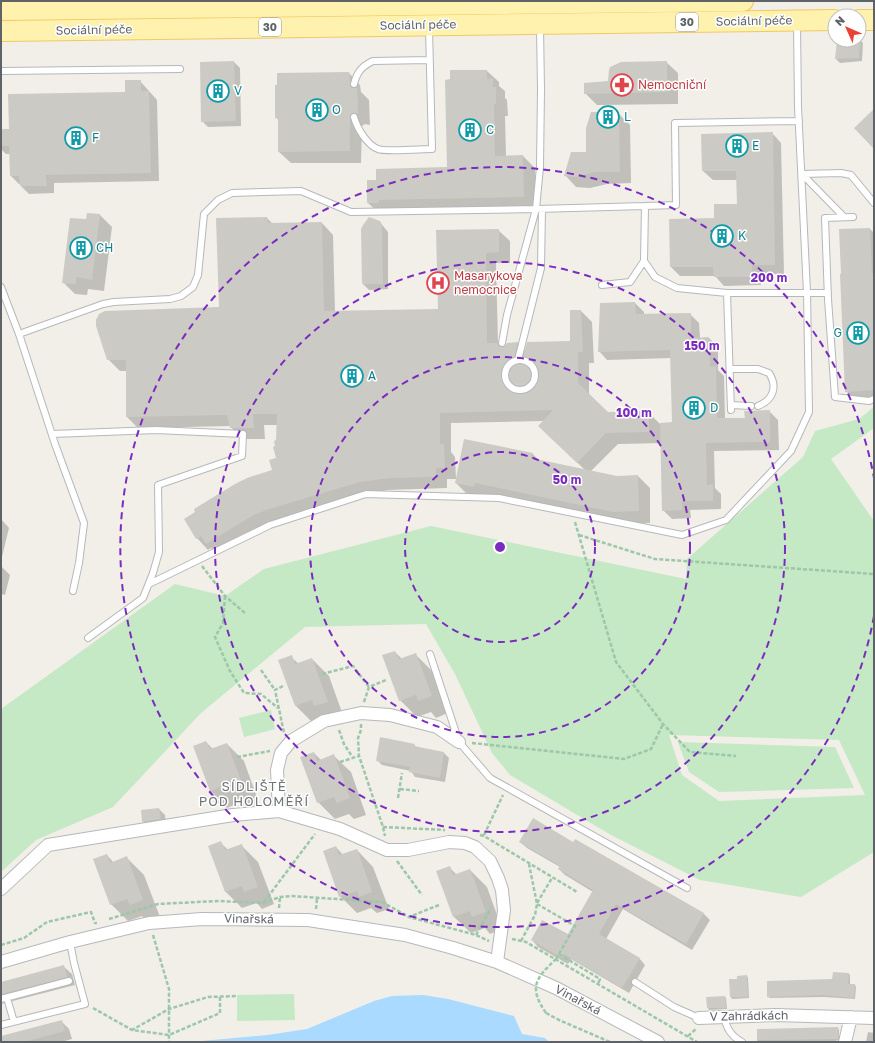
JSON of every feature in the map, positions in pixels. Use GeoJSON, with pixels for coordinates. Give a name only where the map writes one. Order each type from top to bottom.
{"type":"FeatureCollection","features":[{"type":"Feature","properties":{"kind":"main road","name":"Sociální péče"},"geometry":{"type":"LineString","coordinates":[[1,31],[428,25],[543,9],[743,1]]}},
{"type":"Feature","properties":{"kind":"main road","name":"Sociální péče"},"geometry":{"type":"LineString","coordinates":[[1,10],[180,4],[543,9],[827,20]]}},
{"type":"Feature","properties":{"kind":"street"},"geometry":{"type":"LineString","coordinates":[[279,811],[277,770],[281,753],[290,741],[324,721],[361,713],[390,715],[437,727],[459,742]]}},
{"type":"Feature","properties":{"kind":"street"},"geometry":{"type":"LineString","coordinates":[[1,889],[48,846],[233,815],[279,811],[340,830],[387,850],[408,850],[450,842],[465,843],[475,847],[490,861],[498,878],[502,894],[504,910],[496,962]]}},
{"type":"Feature","properties":{"kind":"street","name":"Vinařská"},"geometry":{"type":"LineString","coordinates":[[1,962],[70,942],[149,923],[202,919],[308,920],[405,935],[496,962],[556,988],[658,1042]]}},
{"type":"Feature","properties":{"kind":"street","name":"V Zahrádkách"},"geometry":{"type":"LineString","coordinates":[[699,1018],[776,1015],[874,1018]]}},
{"type":"Feature","properties":{"kind":"street"},"geometry":{"type":"LineString","coordinates":[[845,1042],[851,1017]]}},
{"type":"Feature","properties":{"kind":"lane"},"geometry":{"type":"LineString","coordinates":[[518,360],[541,268],[539,209],[543,9]]}},
{"type":"Feature","properties":{"kind":"lane"},"geometry":{"type":"LineString","coordinates":[[149,584],[270,525],[366,494],[499,498],[682,535],[726,520],[791,451],[809,412],[807,292],[798,107],[797,20]]}},
{"type":"Feature","properties":{"kind":"lane"},"geometry":{"type":"LineString","coordinates":[[354,117],[356,123],[372,146],[380,150],[432,149],[428,25]]}},
{"type":"Feature","properties":{"kind":"lane"},"geometry":{"type":"LineString","coordinates":[[354,84],[356,75],[359,71],[373,61],[429,60]]}},
{"type":"Feature","properties":{"kind":"lane"},"geometry":{"type":"LineString","coordinates":[[1,71],[180,69]]}},
{"type":"Feature","properties":{"kind":"lane"},"geometry":{"type":"LineString","coordinates":[[19,334],[114,302],[170,299],[180,296],[193,287],[198,275],[204,214],[218,200],[232,193],[301,191],[351,212],[676,205],[676,123],[799,120]]}},
{"type":"Feature","properties":{"kind":"lane"},"geometry":{"type":"LineString","coordinates":[[802,174],[840,173],[851,175],[874,203]]}},
{"type":"Feature","properties":{"kind":"lane"},"geometry":{"type":"LineString","coordinates":[[802,174],[844,217]]}},
{"type":"Feature","properties":{"kind":"lane"},"geometry":{"type":"LineString","coordinates":[[602,285],[630,282],[644,261],[645,206]]}},
{"type":"Feature","properties":{"kind":"lane"},"geometry":{"type":"LineString","coordinates":[[502,343],[507,315],[539,209]]}},
{"type":"Feature","properties":{"kind":"lane"},"geometry":{"type":"LineString","coordinates":[[853,217],[825,218],[835,397],[869,401],[874,399]]}},
{"type":"Feature","properties":{"kind":"lane"},"geometry":{"type":"LineString","coordinates":[[644,261],[655,276],[677,288],[727,293],[828,293]]}},
{"type":"Feature","properties":{"kind":"lane"},"geometry":{"type":"LineString","coordinates":[[1,287],[19,334],[52,434],[84,523],[79,563],[73,591]]}},
{"type":"Feature","properties":{"kind":"lane"},"geometry":{"type":"LineString","coordinates":[[727,293],[731,407],[755,406],[769,399],[773,392],[773,379],[769,373],[758,369],[730,369]]}},
{"type":"Feature","properties":{"kind":"lane"},"geometry":{"type":"LineString","coordinates":[[518,360],[528,363],[533,368],[535,375],[531,385],[520,390],[509,386],[504,374],[507,366],[518,360]]}},
{"type":"Feature","properties":{"kind":"lane"},"geometry":{"type":"LineString","coordinates":[[52,434],[156,430],[243,434],[242,456],[158,485],[159,552],[149,584],[142,598],[88,638]]}},
{"type":"Feature","properties":{"kind":"lane"},"geometry":{"type":"LineString","coordinates":[[430,654],[459,742],[490,778],[687,888]]}},
{"type":"Feature","properties":{"kind":"lane"},"geometry":{"type":"LineString","coordinates":[[1,1025],[85,1004],[70,942]]}},
{"type":"Feature","properties":{"kind":"lane"},"geometry":{"type":"LineString","coordinates":[[14,1022],[4,998],[69,981]]}},
{"type":"Feature","properties":{"kind":"lane","name":"V Zahrádkách"},"geometry":{"type":"LineString","coordinates":[[635,982],[674,1007],[699,1018]]}},
{"type":"Feature","properties":{"kind":"lane"},"geometry":{"type":"LineString","coordinates":[[724,1017],[726,1026],[732,1036],[742,1042]]}},
{"type":"Feature","properties":{"kind":"path"},"geometry":{"type":"LineString","coordinates":[[572,512],[616,662],[663,724],[690,752],[736,756]]}},
{"type":"Feature","properties":{"kind":"path"},"geometry":{"type":"LineString","coordinates":[[579,535],[655,559],[874,574]]}},
{"type":"Feature","properties":{"kind":"path"},"geometry":{"type":"LineString","coordinates":[[197,560],[225,596],[244,613]]}},
{"type":"Feature","properties":{"kind":"path"},"geometry":{"type":"LineString","coordinates":[[225,596],[223,623],[216,637],[230,671],[244,693],[261,694],[278,708]]}},
{"type":"Feature","properties":{"kind":"path"},"geometry":{"type":"LineString","coordinates":[[322,674],[354,666],[368,686],[361,713],[361,730],[358,738],[359,756],[383,827],[387,850],[422,895]]}},
{"type":"Feature","properties":{"kind":"path"},"geometry":{"type":"LineString","coordinates":[[237,757],[285,747],[274,690],[261,670]]}},
{"type":"Feature","properties":{"kind":"path"},"geometry":{"type":"LineString","coordinates":[[368,686],[386,680]]}},
{"type":"Feature","properties":{"kind":"path"},"geometry":{"type":"LineString","coordinates":[[274,690],[283,686]]}},
{"type":"Feature","properties":{"kind":"path"},"geometry":{"type":"LineString","coordinates":[[334,719],[344,744],[354,758]]}},
{"type":"Feature","properties":{"kind":"path"},"geometry":{"type":"LineString","coordinates":[[459,742],[624,759],[651,749],[663,724]]}},
{"type":"Feature","properties":{"kind":"path"},"geometry":{"type":"LineString","coordinates":[[340,762],[359,756]]}},
{"type":"Feature","properties":{"kind":"path"},"geometry":{"type":"LineString","coordinates":[[398,798],[402,773]]}},
{"type":"Feature","properties":{"kind":"path"},"geometry":{"type":"LineString","coordinates":[[484,836],[507,787]]}},
{"type":"Feature","properties":{"kind":"path"},"geometry":{"type":"LineString","coordinates":[[400,789],[419,791]]}},
{"type":"Feature","properties":{"kind":"path"},"geometry":{"type":"LineString","coordinates":[[322,825],[263,902],[280,897],[291,896],[382,902],[409,917],[499,941],[526,942],[697,1042]]}},
{"type":"Feature","properties":{"kind":"path"},"geometry":{"type":"LineString","coordinates":[[529,864],[537,904],[575,926],[556,959],[541,973],[536,983],[538,1002],[546,1013],[610,1042]]}},
{"type":"Feature","properties":{"kind":"path"},"geometry":{"type":"LineString","coordinates":[[521,941],[535,916],[537,904],[552,878]]}},
{"type":"Feature","properties":{"kind":"path"},"geometry":{"type":"LineString","coordinates":[[476,935],[488,915],[496,897],[502,894]]}},
{"type":"Feature","properties":{"kind":"path"},"geometry":{"type":"LineString","coordinates":[[409,917],[439,905]]}},
{"type":"Feature","properties":{"kind":"path"},"geometry":{"type":"LineString","coordinates":[[149,923],[169,989],[169,1042]]}},
{"type":"Feature","properties":{"kind":"path"},"geometry":{"type":"LineString","coordinates":[[559,954],[600,979],[598,984]]}},
{"type":"Feature","properties":{"kind":"path"},"geometry":{"type":"LineString","coordinates":[[132,1030],[169,1009],[208,997],[237,996]]}},
{"type":"Feature","properties":{"kind":"path"},"geometry":{"type":"LineString","coordinates":[[85,1004],[132,1030],[169,1035],[220,1013],[220,997]]}},
{"type":"Feature","properties":{"kind":"green space"},"geometry":{"type":"Polygon","coordinates":[[[874,407],[874,428],[831,459],[874,521],[874,852],[801,897],[700,880],[611,835],[510,775],[492,753],[455,674],[426,624],[305,627],[201,713],[113,807],[36,840],[1,872],[1,709],[175,584],[225,596],[264,569],[431,526],[686,579],[687,559],[803,457],[815,431],[859,419],[874,407]],[[669,735],[682,775],[719,801],[865,795],[839,740],[669,735]]]}},
{"type":"Feature","properties":{"kind":"green space"},"geometry":{"type":"Polygon","coordinates":[[[271,710],[275,729],[244,737],[239,718],[271,710]]]}},
{"type":"Feature","properties":{"kind":"green space"},"geometry":{"type":"Polygon","coordinates":[[[678,742],[835,747],[854,788],[719,792],[689,772],[678,742]]]}},
{"type":"Feature","properties":{"kind":"green space"},"geometry":{"type":"Polygon","coordinates":[[[294,994],[295,1020],[237,1021],[237,995],[294,994]]]}},
{"type":"Feature","properties":{"kind":"water"},"geometry":{"type":"Polygon","coordinates":[[[423,995],[448,999],[514,1016],[522,1034],[545,1038],[549,1042],[191,1042],[268,1035],[307,1029],[374,1001],[392,996],[423,995]]]}},
{"type":"Feature","properties":{"kind":"building"},"geometry":{"type":"Polygon","coordinates":[[[836,48],[860,48],[859,58],[835,59],[836,48]]]}},
{"type":"Feature","properties":{"kind":"building","name":"V"},"geometry":{"type":"Polygon","coordinates":[[[234,61],[236,121],[201,122],[200,62],[234,61]]]}},
{"type":"Feature","properties":{"kind":"building"},"geometry":{"type":"Polygon","coordinates":[[[667,61],[667,92],[584,94],[584,83],[608,81],[610,67],[621,62],[667,61]]]}},
{"type":"Feature","properties":{"kind":"building","name":"C"},"geometry":{"type":"Polygon","coordinates":[[[450,70],[487,70],[487,79],[493,78],[493,87],[496,87],[496,104],[494,104],[495,156],[523,155],[524,197],[379,200],[379,203],[367,203],[367,180],[376,180],[376,169],[447,167],[445,80],[450,79],[450,70]]]}},
{"type":"Feature","properties":{"kind":"building","name":"O"},"geometry":{"type":"Polygon","coordinates":[[[349,72],[351,87],[357,87],[358,103],[358,115],[357,113],[353,113],[350,116],[350,151],[278,152],[278,118],[275,118],[275,85],[277,85],[277,73],[349,72]]]}},
{"type":"Feature","properties":{"kind":"building","name":"F"},"geometry":{"type":"Polygon","coordinates":[[[125,80],[141,80],[141,91],[149,91],[151,173],[46,175],[47,186],[20,186],[19,176],[10,176],[9,146],[1,146],[1,129],[9,129],[8,94],[125,92],[125,80]]]}},
{"type":"Feature","properties":{"kind":"building"},"geometry":{"type":"Polygon","coordinates":[[[874,109],[874,149],[854,128],[874,109]]]}},
{"type":"Feature","properties":{"kind":"building"},"geometry":{"type":"Polygon","coordinates":[[[591,112],[619,112],[620,172],[595,172],[578,177],[564,176],[571,152],[586,152],[586,128],[591,112]]]}},
{"type":"Feature","properties":{"kind":"building"},"geometry":{"type":"Polygon","coordinates":[[[773,132],[775,265],[752,265],[752,277],[714,277],[713,267],[670,267],[669,219],[714,218],[714,204],[737,204],[736,171],[702,171],[701,134],[773,132]]]}},
{"type":"Feature","properties":{"kind":"building","name":"CH"},"geometry":{"type":"Polygon","coordinates":[[[87,213],[100,214],[92,280],[76,277],[76,284],[62,283],[70,218],[86,219],[87,213]]]}},
{"type":"Feature","properties":{"kind":"building","name":"A"},"geometry":{"type":"Polygon","coordinates":[[[267,217],[268,223],[322,222],[324,311],[438,309],[436,230],[499,229],[499,252],[486,253],[487,343],[498,343],[499,346],[502,347],[507,343],[518,342],[514,361],[517,364],[520,364],[527,342],[570,341],[570,310],[581,310],[583,352],[578,352],[578,383],[608,412],[649,411],[649,432],[606,433],[577,463],[538,426],[553,410],[440,413],[440,444],[444,444],[445,468],[436,468],[436,477],[390,478],[360,482],[266,510],[252,516],[206,544],[201,536],[196,539],[184,519],[195,512],[194,509],[247,478],[272,470],[269,460],[276,458],[273,447],[275,446],[274,441],[276,440],[277,414],[253,414],[254,428],[230,428],[227,415],[126,417],[126,360],[107,360],[96,326],[96,320],[99,314],[105,311],[219,307],[216,218],[267,217]]]}},
{"type":"Feature","properties":{"kind":"building"},"geometry":{"type":"Polygon","coordinates":[[[369,217],[380,221],[382,225],[383,284],[362,284],[361,229],[369,217]]]}},
{"type":"Feature","properties":{"kind":"building","name":"G"},"geometry":{"type":"Polygon","coordinates":[[[870,228],[872,273],[874,273],[874,390],[845,392],[839,229],[870,228]]]}},
{"type":"Feature","properties":{"kind":"building","name":"D"},"geometry":{"type":"Polygon","coordinates":[[[635,302],[636,314],[691,313],[691,338],[709,337],[710,367],[716,366],[717,418],[745,418],[744,411],[770,410],[770,442],[706,443],[707,485],[713,484],[713,501],[682,501],[682,510],[662,511],[660,423],[672,422],[670,350],[598,352],[600,303],[635,302]]]}},
{"type":"Feature","properties":{"kind":"building"},"geometry":{"type":"Polygon","coordinates":[[[464,439],[533,453],[531,458],[617,476],[638,475],[639,511],[613,512],[475,483],[474,487],[455,483],[464,439]]]}},
{"type":"Feature","properties":{"kind":"building"},"geometry":{"type":"Polygon","coordinates":[[[395,651],[399,659],[416,653],[432,696],[418,701],[416,695],[399,701],[382,655],[395,651]]]}},
{"type":"Feature","properties":{"kind":"building"},"geometry":{"type":"Polygon","coordinates":[[[292,655],[295,664],[312,658],[328,702],[314,706],[312,700],[295,706],[278,660],[292,655]]]}},
{"type":"Feature","properties":{"kind":"building"},"geometry":{"type":"Polygon","coordinates":[[[380,737],[444,752],[440,778],[409,772],[410,767],[376,761],[380,737]]]}},
{"type":"Feature","properties":{"kind":"building"},"geometry":{"type":"Polygon","coordinates":[[[206,741],[210,749],[227,743],[243,786],[229,791],[227,785],[210,791],[193,746],[206,741]]]}},
{"type":"Feature","properties":{"kind":"building"},"geometry":{"type":"Polygon","coordinates":[[[314,752],[317,761],[334,754],[350,798],[337,803],[334,797],[317,803],[300,757],[314,752]]]}},
{"type":"Feature","properties":{"kind":"building"},"geometry":{"type":"Polygon","coordinates":[[[159,808],[161,819],[142,822],[141,810],[159,808]]]}},
{"type":"Feature","properties":{"kind":"building"},"geometry":{"type":"Polygon","coordinates":[[[533,818],[573,842],[575,839],[704,913],[686,944],[616,904],[599,934],[640,958],[622,988],[564,954],[562,958],[531,940],[542,920],[568,934],[593,890],[558,869],[560,866],[519,842],[533,818]]]}},
{"type":"Feature","properties":{"kind":"building"},"geometry":{"type":"Polygon","coordinates":[[[221,841],[225,850],[242,844],[258,887],[244,892],[242,886],[225,892],[208,846],[221,841]]]}},
{"type":"Feature","properties":{"kind":"building"},"geometry":{"type":"Polygon","coordinates":[[[336,846],[339,855],[357,849],[372,892],[359,897],[357,891],[339,897],[323,851],[336,846]]]}},
{"type":"Feature","properties":{"kind":"building"},"geometry":{"type":"Polygon","coordinates":[[[107,854],[110,863],[127,856],[143,900],[130,905],[127,899],[110,905],[93,859],[107,854]]]}},
{"type":"Feature","properties":{"kind":"building"},"geometry":{"type":"Polygon","coordinates":[[[450,866],[453,875],[470,869],[486,912],[472,917],[470,911],[453,917],[436,871],[450,866]]]}},
{"type":"Feature","properties":{"kind":"building"},"geometry":{"type":"Polygon","coordinates":[[[64,965],[67,977],[1,994],[1,982],[64,965]]]}},
{"type":"Feature","properties":{"kind":"building"},"geometry":{"type":"Polygon","coordinates":[[[833,972],[849,973],[848,984],[855,984],[854,998],[822,995],[767,997],[767,981],[832,979],[833,972]]]}},
{"type":"Feature","properties":{"kind":"building"},"geometry":{"type":"Polygon","coordinates":[[[747,975],[748,997],[730,997],[729,979],[737,979],[737,976],[747,975]]]}},
{"type":"Feature","properties":{"kind":"building"},"geometry":{"type":"Polygon","coordinates":[[[725,996],[726,1008],[707,1008],[706,997],[725,996]]]}},
{"type":"Feature","properties":{"kind":"building"},"geometry":{"type":"Polygon","coordinates":[[[62,1020],[65,1031],[24,1042],[1,1042],[1,1036],[62,1020]]]}},
{"type":"Feature","properties":{"kind":"building"},"geometry":{"type":"Polygon","coordinates":[[[838,1027],[838,1039],[757,1040],[757,1029],[838,1027]]]}},
{"type":"Feature","properties":{"kind":"place","name":"Nemocniční"},"geometry":{"type":"Point","coordinates":[622,85]}},
{"type":"Feature","properties":{"kind":"place","name":"V"},"geometry":{"type":"Point","coordinates":[218,91]}},
{"type":"Feature","properties":{"kind":"place","name":"O"},"geometry":{"type":"Point","coordinates":[317,110]}},
{"type":"Feature","properties":{"kind":"place","name":"L"},"geometry":{"type":"Point","coordinates":[608,117]}},
{"type":"Feature","properties":{"kind":"place","name":"C"},"geometry":{"type":"Point","coordinates":[470,130]}},
{"type":"Feature","properties":{"kind":"place","name":"F"},"geometry":{"type":"Point","coordinates":[76,138]}},
{"type":"Feature","properties":{"kind":"place","name":"E"},"geometry":{"type":"Point","coordinates":[737,146]}},
{"type":"Feature","properties":{"kind":"place","name":"K"},"geometry":{"type":"Point","coordinates":[722,236]}},
{"type":"Feature","properties":{"kind":"place","name":"CH"},"geometry":{"type":"Point","coordinates":[81,248]}},
{"type":"Feature","properties":{"kind":"place","name":"Masarykova nemocnice"},"geometry":{"type":"Point","coordinates":[438,283]}},
{"type":"Feature","properties":{"kind":"place","name":"G"},"geometry":{"type":"Point","coordinates":[858,333]}},
{"type":"Feature","properties":{"kind":"place","name":"A"},"geometry":{"type":"Point","coordinates":[352,376]}},
{"type":"Feature","properties":{"kind":"place","name":"D"},"geometry":{"type":"Point","coordinates":[694,408]}},
{"type":"Feature","properties":{"kind":"district","name":"SÍDLIŠTĚ POD HOLOMĚŘÍ"},"geometry":{"type":"Point","coordinates":[254,794]}}]}
